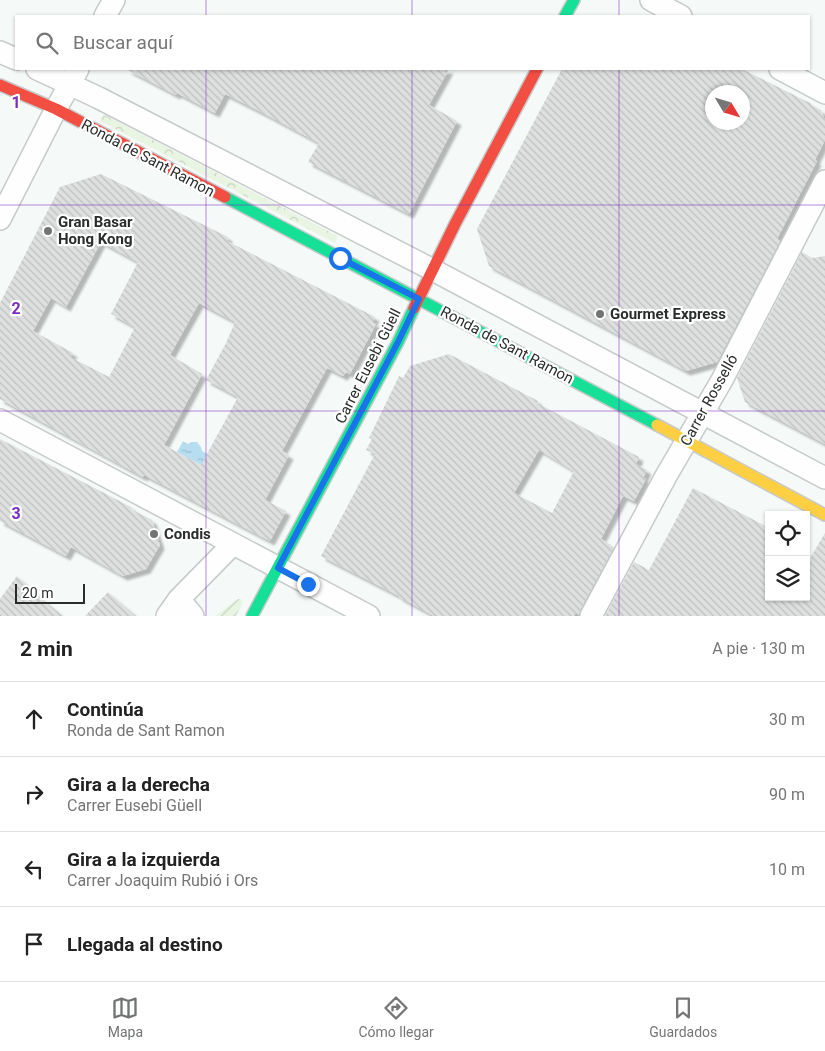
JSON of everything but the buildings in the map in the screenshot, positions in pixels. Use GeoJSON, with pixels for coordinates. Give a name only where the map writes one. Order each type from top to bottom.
{"type":"FeatureCollection","features":[{"type":"Feature","properties":{"kind":"street"},"geometry":{"type":"LineString","coordinates":[[106,15],[114,0]]}},
{"type":"Feature","properties":{"kind":"street"},"geometry":{"type":"LineString","coordinates":[[566,15],[574,0]]}},
{"type":"Feature","properties":{"kind":"street"},"geometry":{"type":"LineString","coordinates":[[651,0],[680,15]]}},
{"type":"Feature","properties":{"kind":"street"},"geometry":{"type":"LineString","coordinates":[[0,52],[15,58]]}},
{"type":"Feature","properties":{"kind":"street","name":"Ronda de Sant Ramon"},"geometry":{"type":"LineString","coordinates":[[42,70],[74,77],[99,98],[433,270],[825,478]]}},
{"type":"Feature","properties":{"kind":"street","name":"Carrer Eusebi Güell"},"geometry":{"type":"LineString","coordinates":[[252,616],[398,342],[455,224],[536,70]]}},
{"type":"Feature","properties":{"kind":"street"},"geometry":{"type":"LineString","coordinates":[[782,70],[825,93]]}},
{"type":"Feature","properties":{"kind":"street"},"geometry":{"type":"LineString","coordinates":[[0,219],[74,77]]}},
{"type":"Feature","properties":{"kind":"street","name":"Ronda de Sant Ramon"},"geometry":{"type":"LineString","coordinates":[[0,84],[56,110],[419,299],[825,515]]}},
{"type":"Feature","properties":{"kind":"street","name":"Carrer Rosselló"},"geometry":{"type":"LineString","coordinates":[[591,616],[666,476],[722,380],[825,182]]}},
{"type":"Feature","properties":{"kind":"street"},"geometry":{"type":"LineString","coordinates":[[0,420],[369,616]]}},
{"type":"Feature","properties":{"kind":"street"},"geometry":{"type":"LineString","coordinates":[[193,616],[173,608],[233,544]]}},
{"type":"Feature","properties":{"kind":"green space"},"geometry":{"type":"Polygon","coordinates":[[[103,114],[338,236],[335,243],[100,121],[103,114]]]}},
{"type":"Feature","properties":{"kind":"green space"},"geometry":{"type":"Polygon","coordinates":[[[238,599],[241,599],[243,602],[236,616],[215,616],[238,599]]]}},
{"type":"Feature","properties":{"kind":"water"},"geometry":{"type":"Polygon","coordinates":[[[183,441],[188,444],[197,442],[202,451],[224,463],[218,474],[177,452],[183,441]]]}},
{"type":"Feature","properties":{"kind":"traffic: fast"},"geometry":{"type":"LineString","coordinates":[[566,15],[574,0]]}},
{"type":"Feature","properties":{"kind":"traffic: fast"},"geometry":{"type":"LineString","coordinates":[[225,197],[657,425]]}},
{"type":"Feature","properties":{"kind":"traffic: fast"},"geometry":{"type":"LineString","coordinates":[[252,616],[398,342],[414,308]]}},
{"type":"Feature","properties":{"kind":"traffic: slow"},"geometry":{"type":"LineString","coordinates":[[657,425],[825,515]]}},
{"type":"Feature","properties":{"kind":"traffic: jam"},"geometry":{"type":"LineString","coordinates":[[414,308],[455,224],[536,70]]}},
{"type":"Feature","properties":{"kind":"traffic: jam"},"geometry":{"type":"LineString","coordinates":[[0,85],[56,109],[225,197]]}},
{"type":"Feature","properties":{"kind":"place","name":"Gran Basar Hong Kong"},"geometry":{"type":"Point","coordinates":[48,231]}},
{"type":"Feature","properties":{"kind":"place","name":"Gourmet Express"},"geometry":{"type":"Point","coordinates":[600,314]}},
{"type":"Feature","properties":{"kind":"place","name":"Condis"},"geometry":{"type":"Point","coordinates":[154,534]}},
{"type":"Feature","properties":{"kind":"route"},"geometry":{"type":"LineString","coordinates":[[308,584],[278,568],[419,299],[340,258]]}}]}
